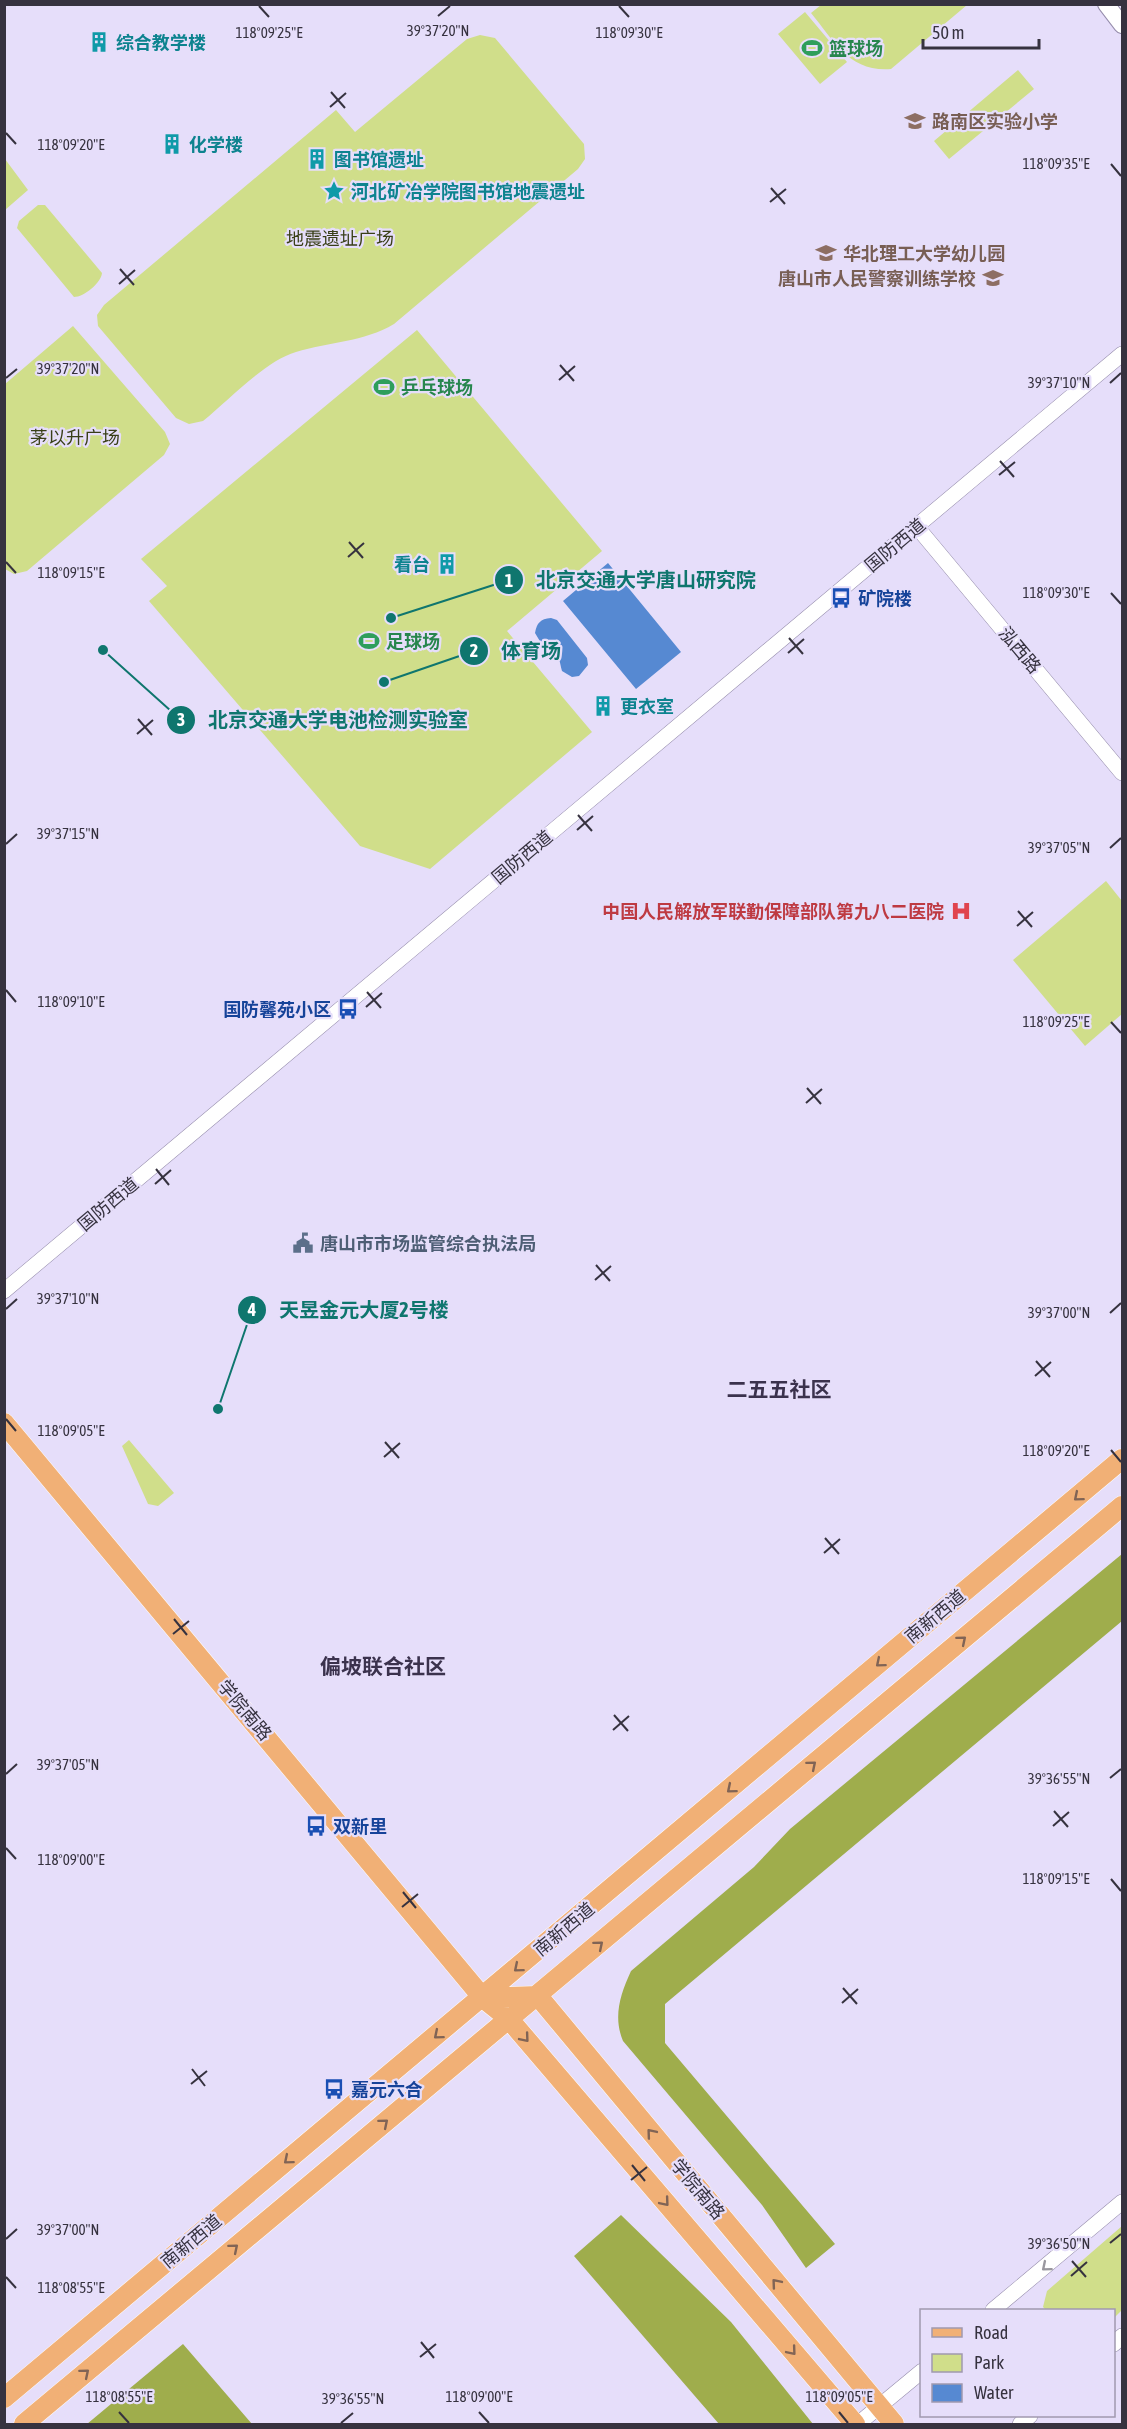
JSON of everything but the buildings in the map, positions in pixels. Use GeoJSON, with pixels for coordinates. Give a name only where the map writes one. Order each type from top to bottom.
{"type":"FeatureCollection","features":[{"type":"Feature","properties":{"kind":"main road"},"geometry":{"type":"LineString","coordinates":[[1106,4],[1122,25]]}},
{"type":"Feature","properties":{"kind":"main road","name":"学院南路"},"geometry":{"type":"LineString","coordinates":[[4,1423],[483,1998],[508,2018],[856,2424]]}},
{"type":"Feature","properties":{"kind":"main road","name":"南新西道"},"geometry":{"type":"LineString","coordinates":[[4,2398],[1122,1460]]}},
{"type":"Feature","properties":{"kind":"main road","name":"南新西道"},"geometry":{"type":"LineString","coordinates":[[24,2424],[1122,1506]]}},
{"type":"Feature","properties":{"kind":"main road"},"geometry":{"type":"LineString","coordinates":[[483,1998],[538,1996]]}},
{"type":"Feature","properties":{"kind":"main road","name":"学院南路"},"geometry":{"type":"LineString","coordinates":[[538,1996],[894,2424]]}},
{"type":"Feature","properties":{"kind":"street","name":"国防西道"},"geometry":{"type":"LineString","coordinates":[[4,1291],[1122,354]]}},
{"type":"Feature","properties":{"kind":"street","name":"泓西路"},"geometry":{"type":"LineString","coordinates":[[916,527],[1122,773]]}},
{"type":"Feature","properties":{"kind":"street"},"geometry":{"type":"LineString","coordinates":[[994,2309],[1122,2202]]}},
{"type":"Feature","properties":{"kind":"street"},"geometry":{"type":"LineString","coordinates":[[856,2424],[920,2372]]}},
{"type":"Feature","properties":{"kind":"green space"},"geometry":{"type":"Polygon","coordinates":[[[821,5],[967,5],[891,69],[876,69],[854,60],[836,44],[811,13],[821,5]]]}},
{"type":"Feature","properties":{"kind":"green space","name":"篮球场"},"geometry":{"type":"Polygon","coordinates":[[[805,12],[847,62],[820,84],[778,34],[805,12]]]}},
{"type":"Feature","properties":{"kind":"green space","name":"地震遗址广场"},"geometry":{"type":"Polygon","coordinates":[[[480,35],[495,38],[584,144],[585,159],[578,169],[394,324],[371,335],[296,352],[284,357],[260,372],[203,421],[189,424],[176,418],[98,326],[97,315],[104,305],[336,110],[355,132],[467,39],[480,35]]]}},
{"type":"Feature","properties":{"kind":"green space"},"geometry":{"type":"Polygon","coordinates":[[[1018,70],[1034,89],[949,159],[934,141],[1018,70]]]}},
{"type":"Feature","properties":{"kind":"green space"},"geometry":{"type":"Polygon","coordinates":[[[5,159],[28,190],[4,210],[5,159]]]}},
{"type":"Feature","properties":{"kind":"green space"},"geometry":{"type":"Polygon","coordinates":[[[38,205],[45,205],[102,273],[95,285],[82,295],[74,297],[17,228],[19,221],[38,205]]]}},
{"type":"Feature","properties":{"kind":"green space","name":"茅以升广场"},"geometry":{"type":"Polygon","coordinates":[[[73,326],[165,432],[170,444],[164,455],[27,571],[14,574],[5,569],[5,384],[73,326]]]}},
{"type":"Feature","properties":{"kind":"green space"},"geometry":{"type":"Polygon","coordinates":[[[417,330],[602,551],[507,631],[592,732],[430,869],[360,846],[149,601],[167,586],[141,559],[417,330]]]}},
{"type":"Feature","properties":{"kind":"green space"},"geometry":{"type":"Polygon","coordinates":[[[1106,881],[1122,901],[1122,1014],[1085,1046],[1013,960],[1106,881]]]}},
{"type":"Feature","properties":{"kind":"green space"},"geometry":{"type":"Polygon","coordinates":[[[129,1440],[174,1493],[158,1506],[148,1504],[122,1446],[129,1440]]]}},
{"type":"Feature","properties":{"kind":"green space"},"geometry":{"type":"Polygon","coordinates":[[[1122,1554],[1122,1621],[665,2004],[665,2043],[835,2244],[806,2268],[762,2205],[623,2041],[618,2023],[619,2006],[631,1971],[754,1867],[790,1829],[1122,1554]]]}},
{"type":"Feature","properties":{"kind":"green space"},"geometry":{"type":"Polygon","coordinates":[[[621,2215],[731,2322],[813,2424],[719,2424],[574,2256],[621,2215]]]}},
{"type":"Feature","properties":{"kind":"green space"},"geometry":{"type":"Polygon","coordinates":[[[1122,2226],[1122,2310],[1115,2317],[1115,2309],[1045,2309],[1043,2307],[1047,2291],[1122,2226]]]}},
{"type":"Feature","properties":{"kind":"green space"},"geometry":{"type":"Polygon","coordinates":[[[183,2344],[252,2424],[87,2424],[183,2344]]]}},
{"type":"Feature","properties":{"kind":"water"},"geometry":{"type":"Polygon","coordinates":[[[608,563],[681,652],[636,689],[563,601],[608,563]]]}},
{"type":"Feature","properties":{"kind":"water"},"geometry":{"type":"Polygon","coordinates":[[[551,618],[557,620],[587,658],[588,665],[579,676],[572,677],[562,671],[557,652],[541,643],[535,633],[540,622],[551,618]]]}},
{"type":"Feature","properties":{"kind":"place","name":"综合教学楼"},"geometry":{"type":"Point","coordinates":[99,42]}},
{"type":"Feature","properties":{"kind":"place","name":"篮球场"},"geometry":{"type":"Point","coordinates":[812,48]}},
{"type":"Feature","properties":{"kind":"place","name":"路南区实验小学"},"geometry":{"type":"Point","coordinates":[915,121]}},
{"type":"Feature","properties":{"kind":"place","name":"化学楼"},"geometry":{"type":"Point","coordinates":[172,144]}},
{"type":"Feature","properties":{"kind":"place","name":"图书馆遗址"},"geometry":{"type":"Point","coordinates":[317,159]}},
{"type":"Feature","properties":{"kind":"place","name":"河北矿冶学院图书馆地震遗址"},"geometry":{"type":"Point","coordinates":[334,191]}},
{"type":"Feature","properties":{"kind":"place","name":"华北理工大学幼儿园"},"geometry":{"type":"Point","coordinates":[826,253]}},
{"type":"Feature","properties":{"kind":"place","name":"唐山市人民警察训练学校"},"geometry":{"type":"Point","coordinates":[993,278]}},
{"type":"Feature","properties":{"kind":"place","name":"乒乓球场"},"geometry":{"type":"Point","coordinates":[384,387]}},
{"type":"Feature","properties":{"kind":"place","name":"看台"},"geometry":{"type":"Point","coordinates":[447,564]}},
{"type":"Feature","properties":{"kind":"place","name":"矿院楼"},"geometry":{"type":"Point","coordinates":[841,598]}},
{"type":"Feature","properties":{"kind":"place","name":"北京交通大学唐山研究院"},"geometry":{"type":"Point","coordinates":[391,618]}},
{"type":"Feature","properties":{"kind":"place","name":"足球场"},"geometry":{"type":"Point","coordinates":[369,641]}},
{"type":"Feature","properties":{"kind":"place","name":"北京交通大学电池检测实验室"},"geometry":{"type":"Point","coordinates":[103,650]}},
{"type":"Feature","properties":{"kind":"place","name":"体育场"},"geometry":{"type":"Point","coordinates":[384,682]}},
{"type":"Feature","properties":{"kind":"place","name":"更衣室"},"geometry":{"type":"Point","coordinates":[603,706]}},
{"type":"Feature","properties":{"kind":"place","name":"中国人民解放军联勤保障部队第九八二医院"},"geometry":{"type":"Point","coordinates":[961,911]}},
{"type":"Feature","properties":{"kind":"place","name":"国防馨苑小区"},"geometry":{"type":"Point","coordinates":[348,1009]}},
{"type":"Feature","properties":{"kind":"place","name":"唐山市市场监管综合执法局"},"geometry":{"type":"Point","coordinates":[303,1243]}},
{"type":"Feature","properties":{"kind":"place","name":"天昱金元大厦2号楼"},"geometry":{"type":"Point","coordinates":[218,1409]}},
{"type":"Feature","properties":{"kind":"place","name":"双新里"},"geometry":{"type":"Point","coordinates":[316,1826]}},
{"type":"Feature","properties":{"kind":"place","name":"嘉元六合"},"geometry":{"type":"Point","coordinates":[334,2089]}},
{"type":"Feature","properties":{"kind":"district","name":"二五五社区"},"geometry":{"type":"Point","coordinates":[779,1389]}},
{"type":"Feature","properties":{"kind":"district","name":"偏坡联合社区"},"geometry":{"type":"Point","coordinates":[383,1666]}}]}
